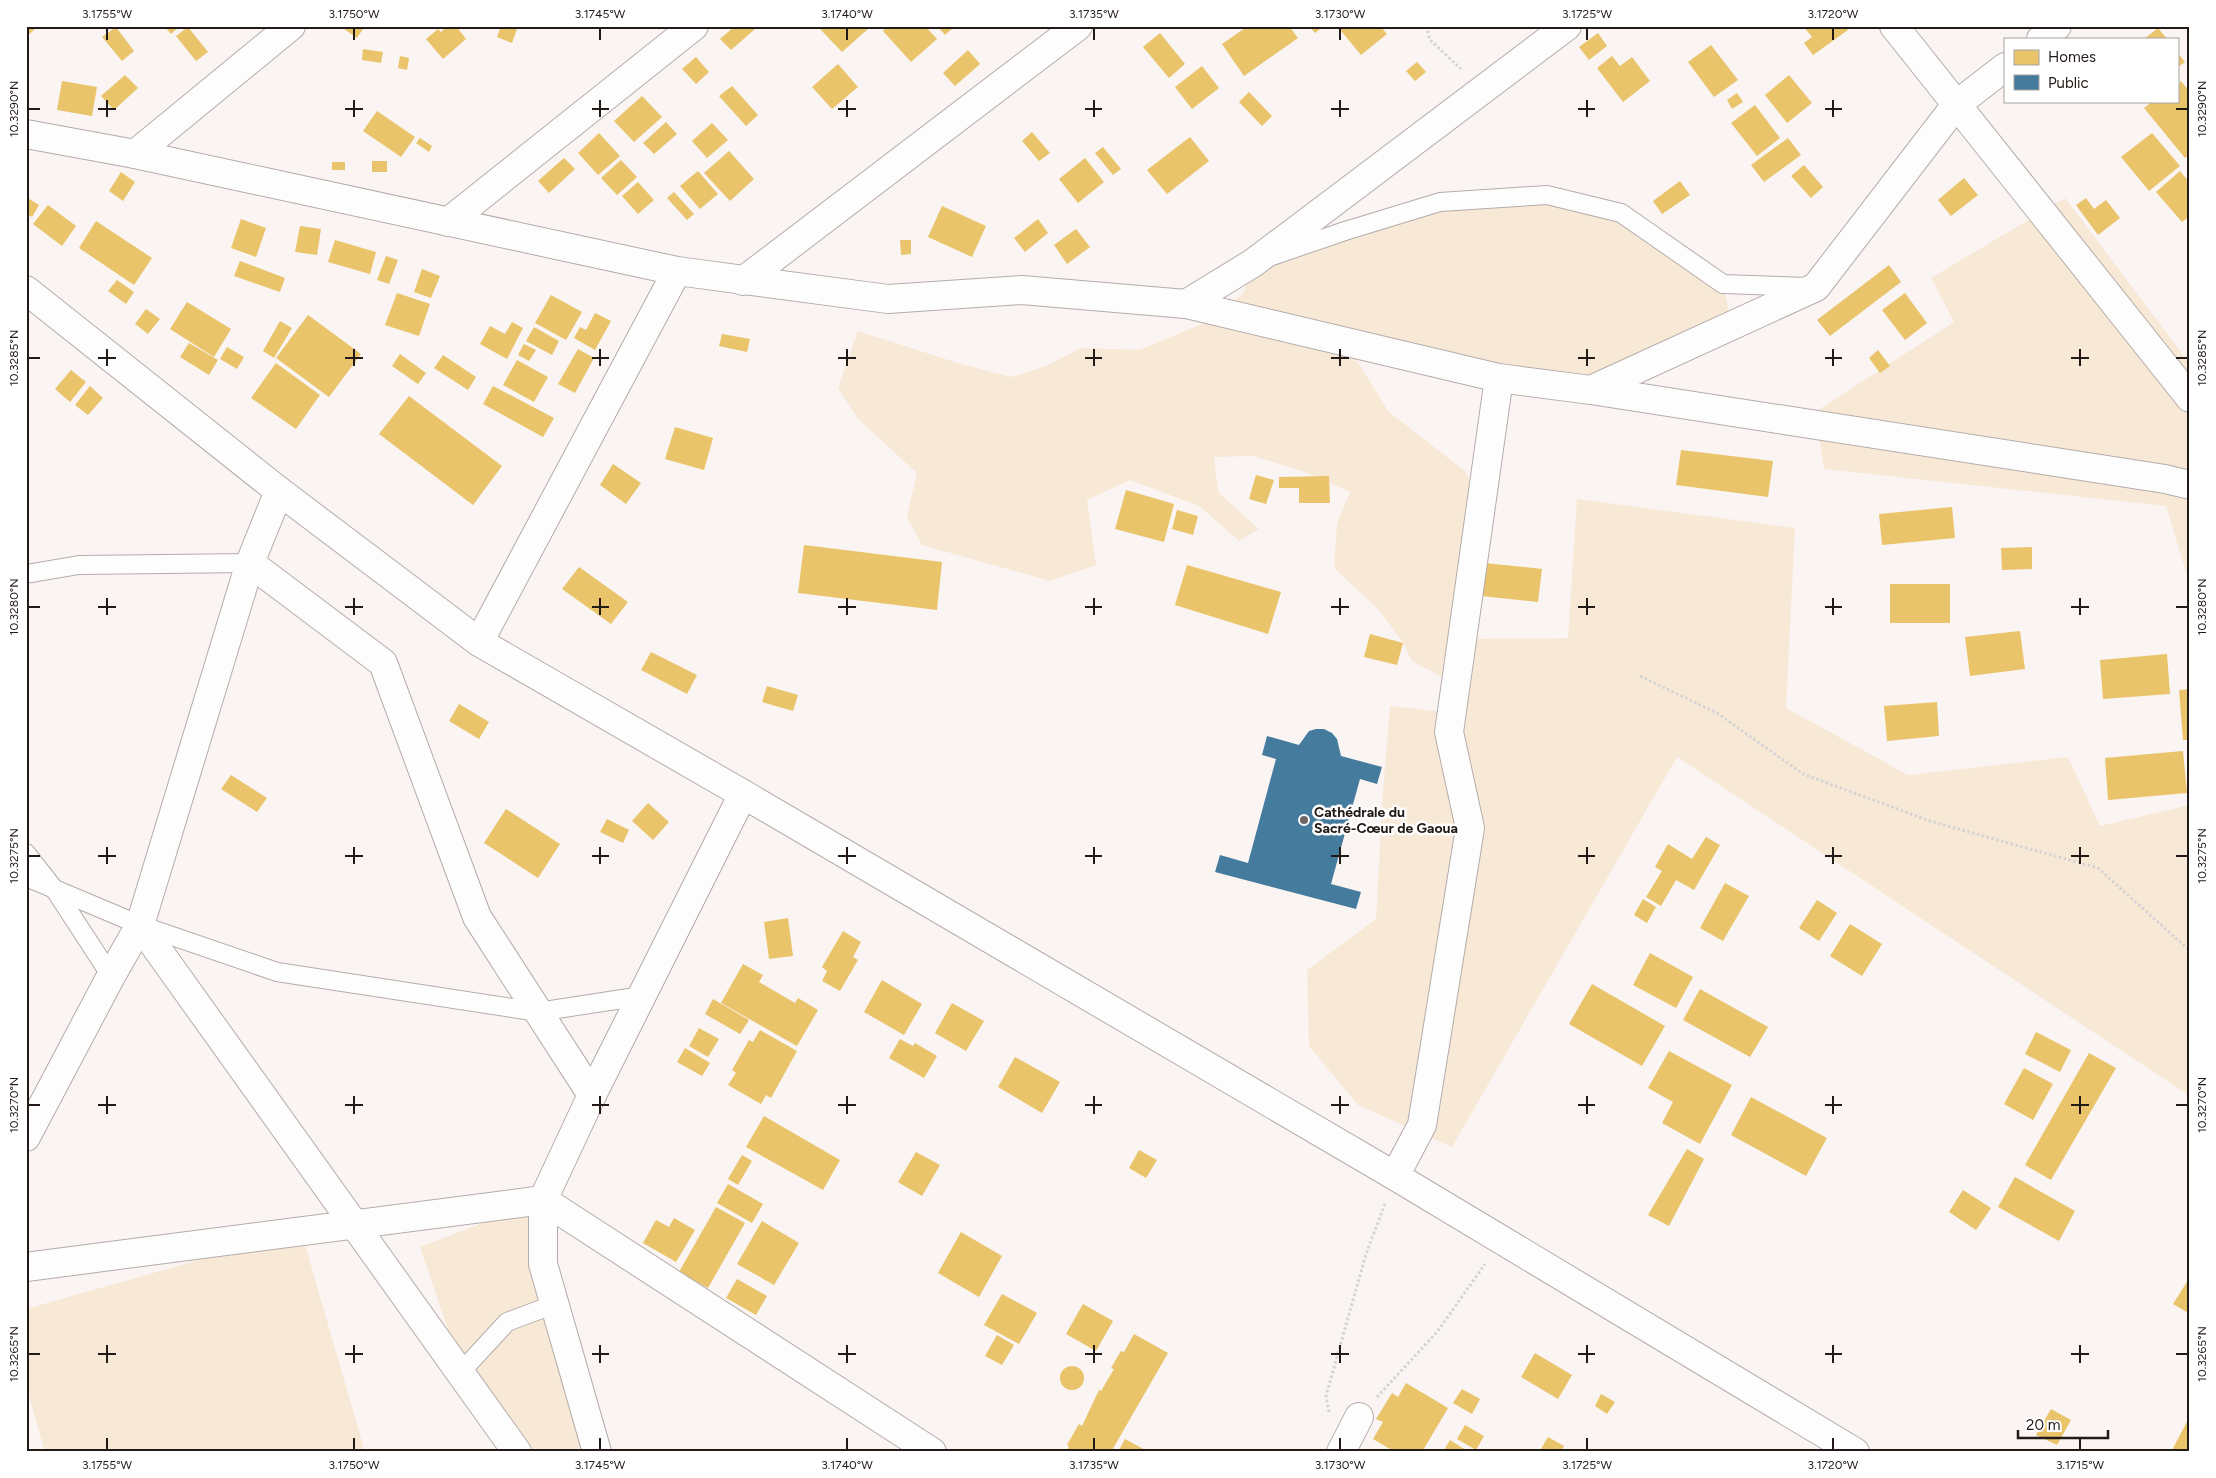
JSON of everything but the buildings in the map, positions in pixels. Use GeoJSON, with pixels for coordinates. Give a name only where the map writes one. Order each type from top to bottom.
{"type":"FeatureCollection","features":[{"type":"Feature","properties":{"kind":"street"},"geometry":{"type":"LineString","coordinates":[[135,154],[291,26]]}},
{"type":"Feature","properties":{"kind":"street"},"geometry":{"type":"LineString","coordinates":[[448,222],[694,26]]}},
{"type":"Feature","properties":{"kind":"street"},"geometry":{"type":"LineString","coordinates":[[743,281],[1078,26]]}},
{"type":"Feature","properties":{"kind":"street"},"geometry":{"type":"LineString","coordinates":[[1186,304],[1253,263],[1567,26]]}},
{"type":"Feature","properties":{"kind":"street"},"geometry":{"type":"LineString","coordinates":[[1894,26],[2190,398]]}},
{"type":"Feature","properties":{"kind":"street"},"geometry":{"type":"LineString","coordinates":[[2042,38],[2057,26]]}},
{"type":"Feature","properties":{"kind":"street"},"geometry":{"type":"LineString","coordinates":[[1591,390],[1816,287],[1956,105],[2004,68]]}},
{"type":"Feature","properties":{"kind":"street"},"geometry":{"type":"LineString","coordinates":[[27,135],[135,154],[677,270],[743,281],[888,299],[1022,290],[1186,304],[1499,378],[1591,390],[2146,476],[2190,485]]}},
{"type":"Feature","properties":{"kind":"street"},"geometry":{"type":"LineString","coordinates":[[479,642],[677,270]]}},
{"type":"Feature","properties":{"kind":"street"},"geometry":{"type":"LineString","coordinates":[[26,290],[279,491],[479,642],[743,794],[1395,1176],[1855,1452]]}},
{"type":"Feature","properties":{"kind":"street"},"geometry":{"type":"LineString","coordinates":[[1395,1176],[1422,1125],[1470,828],[1449,732],[1499,378]]}},
{"type":"Feature","properties":{"kind":"street"},"geometry":{"type":"LineString","coordinates":[[26,1137],[111,976],[140,926],[250,563],[279,491]]}},
{"type":"Feature","properties":{"kind":"street"},"geometry":{"type":"LineString","coordinates":[[250,563],[383,663],[477,918],[592,1095]]}},
{"type":"Feature","properties":{"kind":"street"},"geometry":{"type":"LineString","coordinates":[[597,1452],[543,1264],[543,1200],[592,1095],[743,794]]}},
{"type":"Feature","properties":{"kind":"street"},"geometry":{"type":"LineString","coordinates":[[140,926],[517,1452]]}},
{"type":"Feature","properties":{"kind":"street"},"geometry":{"type":"LineString","coordinates":[[26,1267],[352,1223],[543,1200],[932,1452]]}},
{"type":"Feature","properties":{"kind":"street"},"geometry":{"type":"LineString","coordinates":[[1341,1452],[1359,1416]]}},
{"type":"Feature","properties":{"kind":"lane"},"geometry":{"type":"LineString","coordinates":[[1253,263],[1345,231],[1440,202],[1547,195],[1621,213],[1723,284],[1816,287]]}},
{"type":"Feature","properties":{"kind":"lane"},"geometry":{"type":"LineString","coordinates":[[26,574],[79,565],[250,563]]}},
{"type":"Feature","properties":{"kind":"lane"},"geometry":{"type":"LineString","coordinates":[[26,853],[55,890],[111,976]]}},
{"type":"Feature","properties":{"kind":"lane"},"geometry":{"type":"LineString","coordinates":[[26,877],[140,926],[277,972],[538,1012],[642,996]]}},
{"type":"Feature","properties":{"kind":"lane"},"geometry":{"type":"LineString","coordinates":[[460,1373],[507,1322],[554,1304]]}},
{"type":"Feature","properties":{"kind":"path"},"geometry":{"type":"LineString","coordinates":[[1426,26],[1430,40],[1460,68],[1487,86]]}},
{"type":"Feature","properties":{"kind":"path"},"geometry":{"type":"LineString","coordinates":[[1640,676],[1717,713],[1803,774],[1930,821],[2098,868],[2190,951]]}},
{"type":"Feature","properties":{"kind":"path"},"geometry":{"type":"LineString","coordinates":[[1329,1415],[1326,1396],[1366,1254],[1395,1176]]}},
{"type":"Feature","properties":{"kind":"path"},"geometry":{"type":"LineString","coordinates":[[1359,1416],[1437,1332],[1502,1239]]}},
{"type":"Feature","properties":{"kind":"shaded area"},"geometry":{"type":"Polygon","coordinates":[[[1547,195],[1621,213],[1723,284],[1732,325],[1591,390],[1343,338],[1388,411],[1466,472],[1481,509],[1462,639],[1568,638],[1577,499],[1795,528],[1786,708],[1908,775],[2068,757],[2100,826],[2190,805],[2190,1096],[1677,757],[1452,1147],[1358,1105],[1309,1046],[1307,970],[1376,919],[1390,706],[1444,712],[1451,682],[1412,661],[1403,643],[1379,610],[1334,568],[1337,523],[1350,492],[1305,472],[1253,456],[1214,457],[1218,492],[1259,529],[1239,541],[1199,506],[1130,480],[1087,500],[1096,565],[1050,581],[922,545],[907,517],[917,473],[858,419],[838,388],[858,331],[961,364],[1011,377],[1046,366],[1081,348],[1139,350],[1219,317],[1244,292],[1253,263],[1440,202],[1547,195]]]}},
{"type":"Feature","properties":{"kind":"shaded area"},"geometry":{"type":"Polygon","coordinates":[[[2065,198],[2190,364],[2190,585],[2166,506],[1824,469],[1815,412],[1954,322],[1931,278],[2065,198]]]}},
{"type":"Feature","properties":{"kind":"shaded area"},"geometry":{"type":"Polygon","coordinates":[[[543,1200],[597,1452],[522,1452],[458,1359],[420,1247],[543,1200]]]}},
{"type":"Feature","properties":{"kind":"shaded area"},"geometry":{"type":"Polygon","coordinates":[[[301,1231],[365,1452],[45,1452],[26,1386],[26,1309],[301,1231]]]}},
{"type":"Feature","properties":{"kind":"place","name":"Cathédrale du Sacré-Cœur de Gaoua"},"geometry":{"type":"Point","coordinates":[1304,820]}}]}
